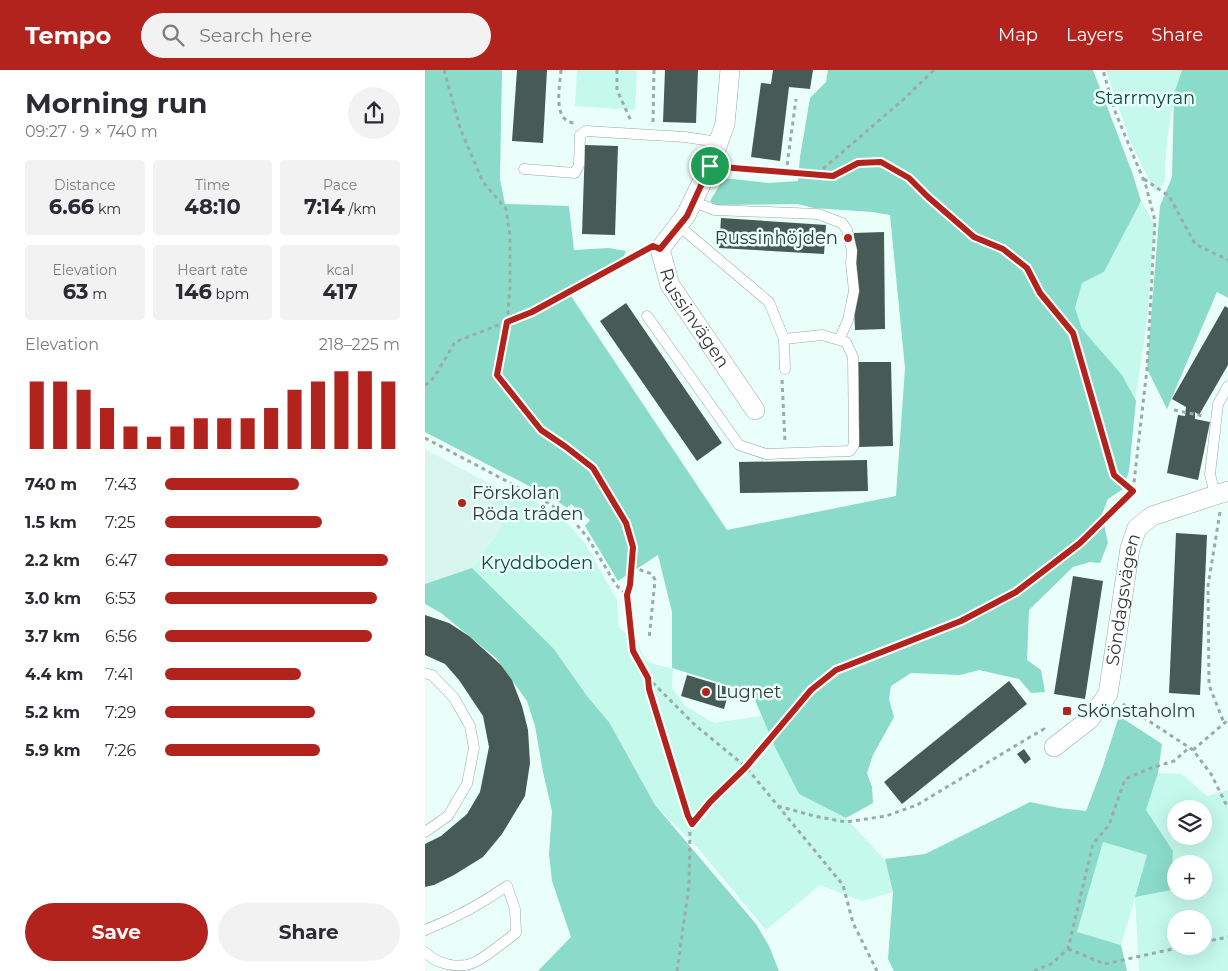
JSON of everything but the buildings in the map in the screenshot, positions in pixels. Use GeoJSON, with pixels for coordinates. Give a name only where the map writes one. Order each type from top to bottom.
{"type":"FeatureCollection","features":[{"type":"Feature","properties":{"kind":"street","name":"Russinvägen"},"geometry":{"type":"LineString","coordinates":[[730,70],[725,124],[710,166],[694,202],[679,226],[660,249],[670,285],[755,410]]}},
{"type":"Feature","properties":{"kind":"street","name":"Söndagsvägen"},"geometry":{"type":"LineString","coordinates":[[1055,747],[1090,719],[1108,694],[1130,548],[1137,528],[1152,516],[1221,493]]}},
{"type":"Feature","properties":{"kind":"lane"},"geometry":{"type":"LineString","coordinates":[[524,168],[575,173],[579,166],[579,136],[586,131],[685,137],[718,142]]}},
{"type":"Feature","properties":{"kind":"lane"},"geometry":{"type":"LineString","coordinates":[[694,202],[715,210],[818,214],[841,223],[847,230],[852,251],[854,291],[848,320],[839,340]]}},
{"type":"Feature","properties":{"kind":"lane"},"geometry":{"type":"LineString","coordinates":[[679,226],[765,298],[773,310],[784,339],[785,369]]}},
{"type":"Feature","properties":{"kind":"lane"},"geometry":{"type":"LineString","coordinates":[[647,316],[739,445],[766,454],[850,451],[855,445],[853,357],[846,342],[822,335],[784,339]]}},
{"type":"Feature","properties":{"kind":"lane"},"geometry":{"type":"LineString","coordinates":[[1221,493],[1210,474],[1218,404],[1228,386]]}},
{"type":"Feature","properties":{"kind":"lane"},"geometry":{"type":"LineString","coordinates":[[425,673],[432,676],[454,698],[470,726],[474,748],[467,784],[448,816],[425,832]]}},
{"type":"Feature","properties":{"kind":"lane"},"geometry":{"type":"LineString","coordinates":[[425,930],[479,906],[507,886],[515,909],[517,933],[473,963],[456,966],[442,963],[425,952]]}},
{"type":"Feature","properties":{"kind":"path"},"geometry":{"type":"LineString","coordinates":[[444,70],[460,128],[483,182],[506,209],[510,236],[507,322],[497,375],[541,430],[593,468],[626,523],[633,547],[630,585],[627,595],[633,651],[648,678],[695,725],[746,767],[843,885],[853,923],[877,971]]}},
{"type":"Feature","properties":{"kind":"path"},"geometry":{"type":"LineString","coordinates":[[561,70],[559,111],[562,118],[570,123],[579,124]]}},
{"type":"Feature","properties":{"kind":"path"},"geometry":{"type":"LineString","coordinates":[[617,70],[617,90],[637,135]]}},
{"type":"Feature","properties":{"kind":"path"},"geometry":{"type":"LineString","coordinates":[[653,127],[654,70]]}},
{"type":"Feature","properties":{"kind":"path"},"geometry":{"type":"LineString","coordinates":[[816,174],[905,98],[934,70]]}},
{"type":"Feature","properties":{"kind":"path"},"geometry":{"type":"LineString","coordinates":[[677,971],[689,886],[689,830],[715,796],[746,767],[811,690],[836,670],[961,621],[1016,592],[1080,543],[1133,491],[1147,370],[1155,221],[1143,179],[1114,109],[1103,70]]}},
{"type":"Feature","properties":{"kind":"path"},"geometry":{"type":"LineString","coordinates":[[786,173],[796,99]]}},
{"type":"Feature","properties":{"kind":"path"},"geometry":{"type":"LineString","coordinates":[[710,166],[833,176],[858,163],[881,162],[909,178],[974,237],[1003,249],[1027,268],[1040,293],[1073,333],[1114,475],[1133,491]]}},
{"type":"Feature","properties":{"kind":"path"},"geometry":{"type":"LineString","coordinates":[[1143,179],[1169,196],[1195,244],[1228,260]]}},
{"type":"Feature","properties":{"kind":"path"},"geometry":{"type":"LineString","coordinates":[[425,385],[430,382],[438,371],[455,342],[532,312],[653,246],[660,249]]}},
{"type":"Feature","properties":{"kind":"path"},"geometry":{"type":"LineString","coordinates":[[785,369],[782,372],[785,446],[787,453]]}},
{"type":"Feature","properties":{"kind":"path"},"geometry":{"type":"LineString","coordinates":[[1174,410],[1192,414]]}},
{"type":"Feature","properties":{"kind":"path"},"geometry":{"type":"LineString","coordinates":[[425,438],[548,503],[571,519],[588,538],[615,585],[627,595]]}},
{"type":"Feature","properties":{"kind":"path"},"geometry":{"type":"LineString","coordinates":[[1221,493],[1220,519],[1208,586],[1209,684],[1224,723]]}},
{"type":"Feature","properties":{"kind":"path"},"geometry":{"type":"LineString","coordinates":[[632,568],[652,574],[655,580],[649,639]]}},
{"type":"Feature","properties":{"kind":"path"},"geometry":{"type":"LineString","coordinates":[[648,678],[649,689],[692,824]]}},
{"type":"Feature","properties":{"kind":"path"},"geometry":{"type":"LineString","coordinates":[[1108,694],[1193,750],[1211,774],[1228,808]]}},
{"type":"Feature","properties":{"kind":"path"},"geometry":{"type":"LineString","coordinates":[[1193,750],[1228,720]]}},
{"type":"Feature","properties":{"kind":"path"},"geometry":{"type":"LineString","coordinates":[[777,806],[846,822],[886,816],[917,805],[1044,729],[1046,739],[1055,747]]}},
{"type":"Feature","properties":{"kind":"path"},"geometry":{"type":"LineString","coordinates":[[1035,971],[1051,964],[1068,949],[1093,844],[1109,825],[1125,779],[1174,761],[1189,748]]}},
{"type":"Feature","properties":{"kind":"path"},"geometry":{"type":"LineString","coordinates":[[1212,940],[1228,937]]}},
{"type":"Feature","properties":{"kind":"path"},"geometry":{"type":"LineString","coordinates":[[1068,949],[1105,964],[1167,950]]}},
{"type":"Feature","properties":{"kind":"shaded area","name":"Förskolan Röda tråden"},"geometry":{"type":"Polygon","coordinates":[[[425,449],[494,486],[505,520],[472,568],[425,584],[425,449]]]}},
{"type":"Feature","properties":{"kind":"green space"},"geometry":{"type":"Polygon","coordinates":[[[425,70],[502,70],[500,179],[505,204],[569,206],[574,250],[609,248],[626,251],[619,267],[571,296],[727,530],[896,496],[905,368],[890,215],[814,208],[797,204],[715,205],[710,201],[724,178],[768,183],[798,181],[810,98],[826,82],[828,70],[1093,70],[1132,172],[1141,201],[1104,272],[1082,283],[1075,308],[1082,329],[1122,375],[1136,401],[1129,471],[1123,489],[1108,499],[1102,514],[1108,543],[1100,563],[1090,562],[1073,567],[1029,610],[1027,660],[1041,670],[1045,692],[1031,693],[1019,679],[979,670],[960,675],[911,673],[891,686],[889,699],[894,717],[873,755],[867,773],[872,787],[873,803],[846,818],[799,794],[774,745],[752,693],[672,668],[672,612],[658,555],[618,581],[585,526],[590,520],[571,504],[567,508],[554,499],[425,432],[425,70]]]}},
{"type":"Feature","properties":{"kind":"green space"},"geometry":{"type":"Polygon","coordinates":[[[577,70],[637,70],[635,110],[575,106],[577,70]]]}},
{"type":"Feature","properties":{"kind":"green space","name":"Starrmyran"},"geometry":{"type":"Polygon","coordinates":[[[1106,70],[1182,70],[1169,125],[1165,182],[1155,192],[1131,143],[1106,70]]]}},
{"type":"Feature","properties":{"kind":"green space"},"geometry":{"type":"Polygon","coordinates":[[[1182,70],[1228,70],[1228,298],[1217,292],[1167,409],[1147,369],[1160,206],[1172,177],[1174,94],[1182,70]]]}},
{"type":"Feature","properties":{"kind":"green space"},"geometry":{"type":"Polygon","coordinates":[[[1141,201],[1155,225],[1147,321],[1135,400],[1122,375],[1082,330],[1075,308],[1082,283],[1104,272],[1141,201]]]}},
{"type":"Feature","properties":{"kind":"green space","name":"Kryddboden"},"geometry":{"type":"Polygon","coordinates":[[[494,486],[511,489],[545,507],[568,524],[584,542],[617,600],[619,628],[636,640],[646,662],[673,669],[672,688],[685,706],[714,723],[761,716],[799,794],[846,818],[885,860],[893,892],[862,901],[820,885],[766,930],[697,847],[655,805],[609,722],[587,696],[554,649],[472,568],[505,520],[494,486]]]}},
{"type":"Feature","properties":{"kind":"green space"},"geometry":{"type":"Polygon","coordinates":[[[472,568],[554,649],[587,696],[609,722],[655,805],[756,924],[769,946],[779,971],[538,971],[571,937],[552,881],[549,854],[552,811],[535,726],[527,701],[496,658],[441,613],[425,604],[425,584],[472,568]]]}},
{"type":"Feature","properties":{"kind":"green space"},"geometry":{"type":"Polygon","coordinates":[[[1119,716],[1162,744],[1158,773],[1146,810],[1167,842],[1167,845],[1173,851],[1173,855],[1167,855],[1167,891],[1135,897],[1147,855],[1103,842],[1077,932],[1121,945],[1127,971],[894,971],[888,959],[893,892],[885,859],[925,854],[1030,802],[1086,811],[1119,716]]]}},
{"type":"Feature","properties":{"kind":"green space"},"geometry":{"type":"Polygon","coordinates":[[[1158,773],[1182,774],[1207,796],[1228,790],[1228,971],[1139,971],[1135,898],[1121,945],[1077,932],[1103,842],[1147,855],[1135,896],[1167,858],[1167,900],[1212,900],[1212,855],[1170,855],[1173,851],[1169,845],[1212,845],[1212,800],[1167,800],[1167,842],[1146,810],[1158,773]]]}},
{"type":"Feature","properties":{"kind":"place","name":"Russinhöjden"},"geometry":{"type":"Point","coordinates":[848,238]}},
{"type":"Feature","properties":{"kind":"place","name":"Förskolan Röda tråden"},"geometry":{"type":"Point","coordinates":[462,503]}},
{"type":"Feature","properties":{"kind":"place","name":"Lugnet"},"geometry":{"type":"Point","coordinates":[706,692]}},
{"type":"Feature","properties":{"kind":"place","name":"Skönstaholm"},"geometry":{"type":"Point","coordinates":[1067,711]}},
{"type":"Feature","properties":{"kind":"route"},"geometry":{"type":"LineString","coordinates":[[881,162],[909,178],[954,221],[974,237],[1003,249],[1027,268],[1040,293],[1073,333],[1114,475],[1133,491],[1080,543],[1016,592],[961,621],[836,670],[811,690],[746,767],[727,783],[692,824],[649,689],[648,678],[633,651],[627,595],[630,585],[633,547],[626,523],[593,468],[541,430],[497,375],[507,322],[532,312],[653,246],[660,249],[687,216],[710,166],[833,176],[858,163],[881,162]]}}]}
